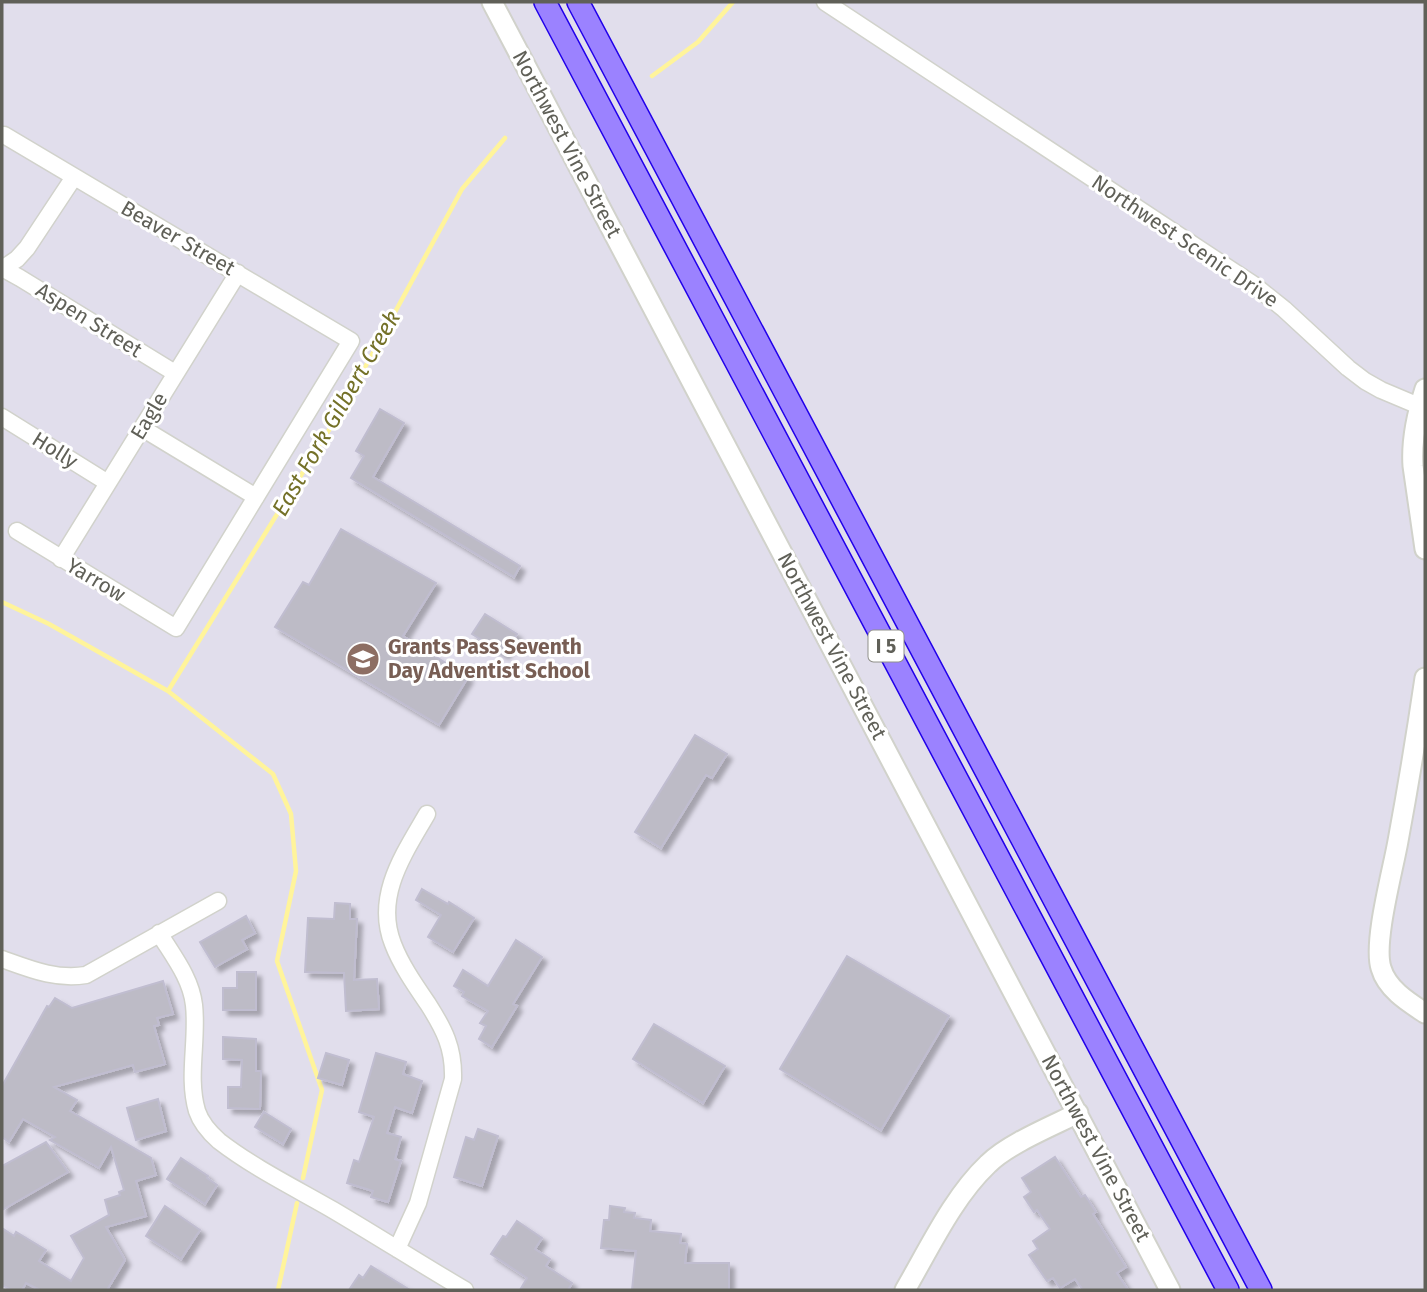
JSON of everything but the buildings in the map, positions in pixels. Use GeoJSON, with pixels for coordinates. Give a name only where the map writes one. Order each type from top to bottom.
{"type":"FeatureCollection","features":[{"type":"Feature","properties":{"kind":"highway","name":"I 5"},"geometry":{"type":"LineString","coordinates":[[545,2],[1228,1290]]}},
{"type":"Feature","properties":{"kind":"highway","name":"I 5"},"geometry":{"type":"LineString","coordinates":[[578,2],[1261,1290]]}},
{"type":"Feature","properties":{"kind":"street","name":"Northwest Vine Street"},"geometry":{"type":"LineString","coordinates":[[492,2],[1170,1290]]}},
{"type":"Feature","properties":{"kind":"street","name":"Northwest Scenic Drive"},"geometry":{"type":"LineString","coordinates":[[825,2],[1254,285],[1365,381],[1381,390],[1422,398],[1414,435],[1413,466],[1425,549]]}},
{"type":"Feature","properties":{"kind":"street","name":"Beaver Street"},"geometry":{"type":"LineString","coordinates":[[4,135],[351,341],[256,497]]}},
{"type":"Feature","properties":{"kind":"street"},"geometry":{"type":"LineString","coordinates":[[2,269],[27,248],[74,177]]}},
{"type":"Feature","properties":{"kind":"street","name":"Aspen Street"},"geometry":{"type":"LineString","coordinates":[[2,269],[175,373]]}},
{"type":"Feature","properties":{"kind":"street","name":"Eagle"},"geometry":{"type":"LineString","coordinates":[[61,559],[238,273]]}},
{"type":"Feature","properties":{"kind":"street","name":"Holly"},"geometry":{"type":"LineString","coordinates":[[2,417],[108,483]]}},
{"type":"Feature","properties":{"kind":"street"},"geometry":{"type":"LineString","coordinates":[[142,428],[256,497]]}},
{"type":"Feature","properties":{"kind":"street","name":"Yarrow"},"geometry":{"type":"LineString","coordinates":[[17,531],[176,628],[256,497]]}},
{"type":"Feature","properties":{"kind":"street"},"geometry":{"type":"LineString","coordinates":[[1425,678],[1381,931],[1380,953],[1381,968],[1397,992],[1425,1013]]}},
{"type":"Feature","properties":{"kind":"street"},"geometry":{"type":"LineString","coordinates":[[397,1249],[418,1203],[453,1079],[449,1043],[401,961],[387,922],[386,905],[390,886],[399,862],[427,814]]}},
{"type":"Feature","properties":{"kind":"street"},"geometry":{"type":"LineString","coordinates":[[2,959],[57,976],[86,975],[218,901]]}},
{"type":"Feature","properties":{"kind":"street"},"geometry":{"type":"LineString","coordinates":[[159,933],[182,969],[194,1004],[193,1094],[198,1113],[207,1129],[237,1153],[465,1290]]}},
{"type":"Feature","properties":{"kind":"street"},"geometry":{"type":"LineString","coordinates":[[905,1290],[966,1190],[989,1163],[1078,1113]]}},
{"type":"Feature","properties":{"kind":"waterway","name":"East Fork Gilbert Creek"},"geometry":{"type":"LineString","coordinates":[[652,76],[698,42],[733,2]]}},
{"type":"Feature","properties":{"kind":"waterway","name":"East Fork Gilbert Creek"},"geometry":{"type":"LineString","coordinates":[[168,691],[345,404],[462,189],[505,138]]}},
{"type":"Feature","properties":{"kind":"waterway"},"geometry":{"type":"LineString","coordinates":[[2,602],[49,624],[168,691],[273,774],[291,814],[296,871],[277,961],[322,1090],[303,1178]]}},
{"type":"Feature","properties":{"kind":"waterway"},"geometry":{"type":"LineString","coordinates":[[278,1290],[297,1203]]}},
{"type":"Feature","properties":{"kind":"place","name":"Grants Pass Seventh Day Adventist School"},"geometry":{"type":"Point","coordinates":[363,659]}}]}
